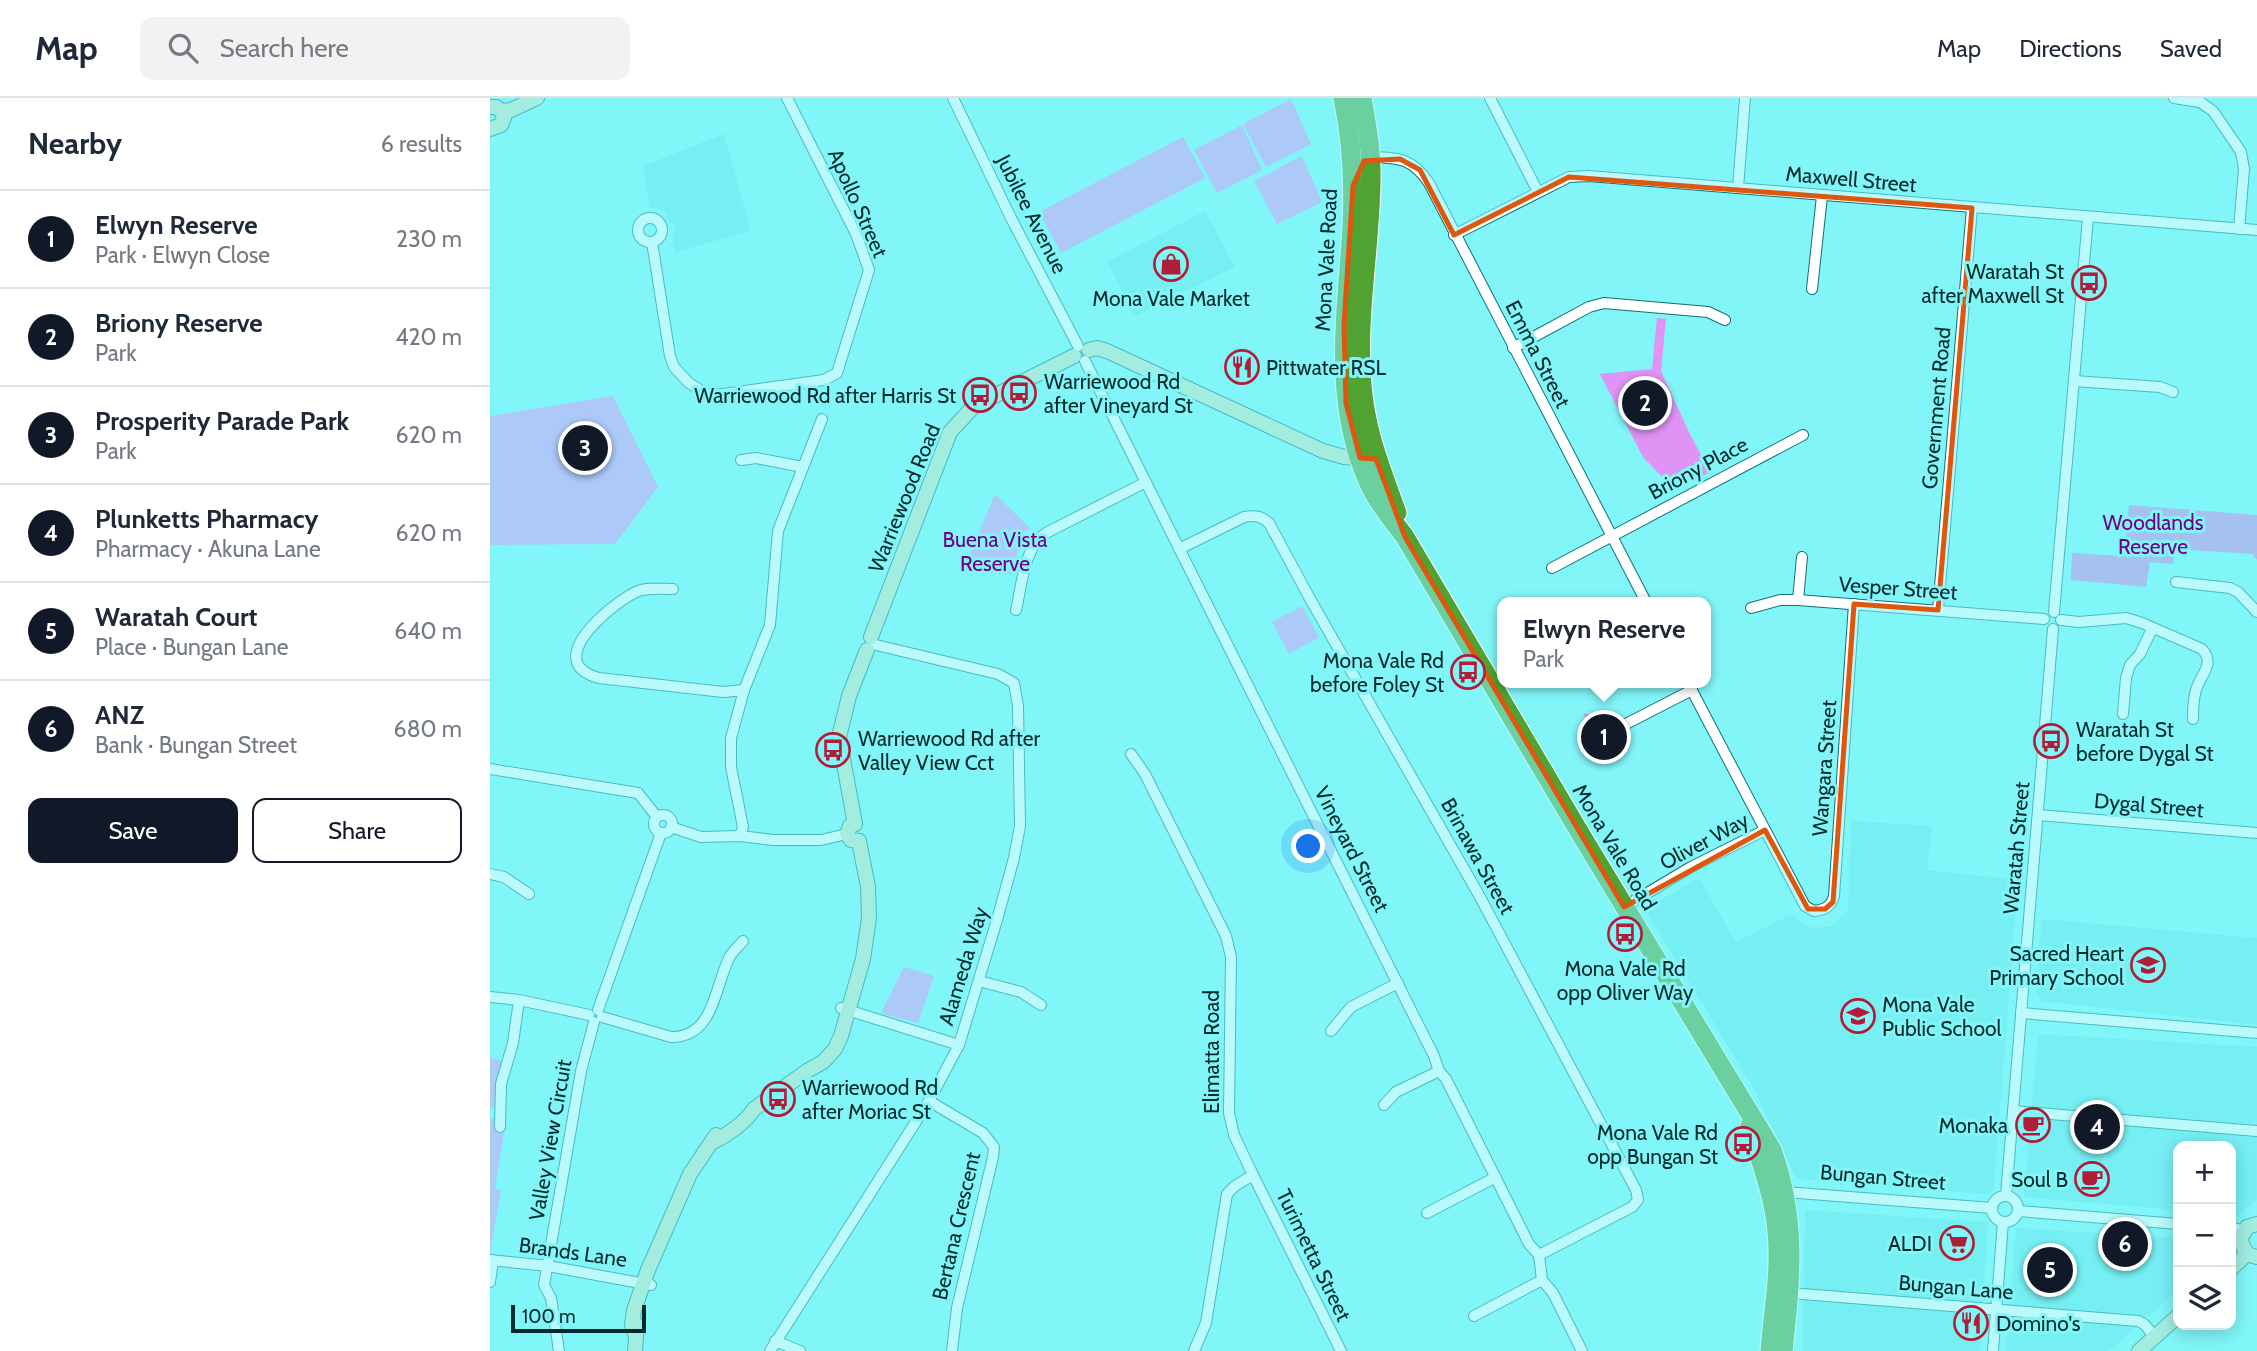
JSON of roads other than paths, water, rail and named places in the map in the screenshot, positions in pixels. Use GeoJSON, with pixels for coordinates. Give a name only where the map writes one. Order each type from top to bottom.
{"type":"FeatureCollection","features":[{"type":"Feature","properties":{"kind":"highway","name":"Mona Vale Road"},"geometry":{"type":"LineString","coordinates":[[1343,98],[1351,142],[1353,186],[1343,362],[1346,403],[1368,459],[1405,537],[1745,1108],[1778,1193],[1791,1240],[1790,1293],[1783,1351]]}},
{"type":"Feature","properties":{"kind":"highway"},"geometry":{"type":"LineString","coordinates":[[1343,98],[1354,117],[1362,149],[1371,157],[1364,161],[1353,186]]}},
{"type":"Feature","properties":{"kind":"highway","name":"Mona Vale Road"},"geometry":{"type":"LineString","coordinates":[[1362,98],[1371,157],[1360,333],[1368,459]]}},
{"type":"Feature","properties":{"kind":"highway","name":"Mona Vale Road"},"geometry":{"type":"LineString","coordinates":[[1770,1351],[1778,1251],[1778,1193]]}},
{"type":"Feature","properties":{"kind":"street"},"geometry":{"type":"LineString","coordinates":[[496,109],[512,110],[537,98]]}},
{"type":"Feature","properties":{"kind":"street","name":"Apollo Street"},"geometry":{"type":"LineString","coordinates":[[652,242],[670,356],[680,376],[697,388],[716,395],[824,380],[837,373],[867,284],[869,270],[856,234],[787,98]]}},
{"type":"Feature","properties":{"kind":"street","name":"Jubilee Avenue"},"geometry":{"type":"LineString","coordinates":[[953,98],[1081,353]]}},
{"type":"Feature","properties":{"kind":"street"},"geometry":{"type":"LineString","coordinates":[[1490,98],[1538,192]]}},
{"type":"Feature","properties":{"kind":"street"},"geometry":{"type":"LineString","coordinates":[[1738,188],[1745,98]]}},
{"type":"Feature","properties":{"kind":"street"},"geometry":{"type":"LineString","coordinates":[[2174,98],[2200,102],[2213,111],[2241,152],[2244,169],[2239,229]]}},
{"type":"Feature","properties":{"kind":"street"},"geometry":{"type":"LineString","coordinates":[[490,129],[501,125],[504,118],[496,109]]}},
{"type":"Feature","properties":{"kind":"street","name":"Emma Street"},"geometry":{"type":"LineString","coordinates":[[1371,157],[1400,159],[1420,170],[1643,597]]}},
{"type":"Feature","properties":{"kind":"street","name":"Maxwell Street"},"geometry":{"type":"LineString","coordinates":[[1454,235],[1569,177],[1589,176],[2257,230]]}},
{"type":"Feature","properties":{"kind":"street"},"geometry":{"type":"LineString","coordinates":[[1812,289],[1822,196]]}},
{"type":"Feature","properties":{"kind":"street","name":"Government Road"},"geometry":{"type":"LineString","coordinates":[[1938,610],[1972,208]]}},
{"type":"Feature","properties":{"kind":"street"},"geometry":{"type":"LineString","coordinates":[[2088,217],[2057,616],[2060,625],[2053,629],[2047,627],[2044,619],[2048,613],[2057,616],[2079,622],[2126,618],[2196,645],[2207,654],[2208,663],[2194,693],[2193,719]]}},
{"type":"Feature","properties":{"kind":"street"},"geometry":{"type":"LineString","coordinates":[[1513,348],[1589,307],[1604,303],[1708,312],[1725,320]]}},
{"type":"Feature","properties":{"kind":"street"},"geometry":{"type":"LineString","coordinates":[[1081,353],[1097,348],[1107,351],[1323,451],[1344,457],[1368,459]]}},
{"type":"Feature","properties":{"kind":"street","name":"Vineyard Street"},"geometry":{"type":"LineString","coordinates":[[1081,353],[1398,983],[1439,1071],[1446,1079],[1529,1245],[1539,1255],[1542,1280],[1553,1293],[1582,1351]]}},
{"type":"Feature","properties":{"kind":"street","name":"Warriewood Road"},"geometry":{"type":"LineString","coordinates":[[635,1351],[632,1318],[659,1264],[665,1236],[698,1159],[711,1143],[744,1121],[754,1109],[823,1062],[835,1049],[845,1009],[863,959],[869,918],[869,895],[853,833],[839,737],[849,696],[950,432],[974,406],[1081,353]]}},
{"type":"Feature","properties":{"kind":"street"},"geometry":{"type":"LineString","coordinates":[[2074,381],[2160,387],[2173,392]]}},
{"type":"Feature","properties":{"kind":"street"},"geometry":{"type":"LineString","coordinates":[[740,836],[743,827],[731,767],[731,738],[744,690],[769,625],[778,531],[822,419]]}},
{"type":"Feature","properties":{"kind":"street","name":"Briony Place"},"geometry":{"type":"LineString","coordinates":[[1552,568],[1803,435]]}},
{"type":"Feature","properties":{"kind":"street"},"geometry":{"type":"LineString","coordinates":[[741,460],[756,458],[803,467]]}},
{"type":"Feature","properties":{"kind":"street"},"geometry":{"type":"LineString","coordinates":[[1016,610],[1030,552],[1038,539],[1146,482]]}},
{"type":"Feature","properties":{"kind":"street","name":"Brinawa Street"},"geometry":{"type":"LineString","coordinates":[[1180,549],[1244,517],[1263,517],[1269,523],[1486,908],[1636,1190],[1638,1200],[1632,1207],[1539,1255]]}},
{"type":"Feature","properties":{"kind":"street"},"geometry":{"type":"LineString","coordinates":[[1798,600],[1802,557]]}},
{"type":"Feature","properties":{"kind":"street"},"geometry":{"type":"LineString","coordinates":[[2176,582],[2230,588],[2238,592],[2257,612]]}},
{"type":"Feature","properties":{"kind":"street"},"geometry":{"type":"LineString","coordinates":[[673,589],[638,590],[607,612],[581,638],[577,649],[580,665],[588,674],[599,678],[723,692],[744,690]]}},
{"type":"Feature","properties":{"kind":"street","name":"Vesper Street"},"geometry":{"type":"LineString","coordinates":[[1751,608],[1780,600],[1798,600],[2044,619]]}},
{"type":"Feature","properties":{"kind":"street","name":"Wangara Street"},"geometry":{"type":"LineString","coordinates":[[1765,830],[1805,906],[1814,911],[1825,909],[1835,896],[1854,604]]}},
{"type":"Feature","properties":{"kind":"street","name":"Waratah Street"},"geometry":{"type":"LineString","coordinates":[[2006,1196],[2053,629]]}},
{"type":"Feature","properties":{"kind":"street"},"geometry":{"type":"LineString","coordinates":[[2123,714],[2126,678],[2130,665],[2140,654],[2152,629]]}},
{"type":"Feature","properties":{"kind":"street","name":"Alameda Way"},"geometry":{"type":"LineString","coordinates":[[772,1346],[929,1101],[959,1045],[1014,859],[1020,826],[1016,687],[1009,679],[998,674],[871,644]]}},
{"type":"Feature","properties":{"kind":"street"},"geometry":{"type":"LineString","coordinates":[[1622,726],[1688,688]]}},
{"type":"Feature","properties":{"kind":"street"},"geometry":{"type":"LineString","coordinates":[[1691,688],[1765,830]]}},
{"type":"Feature","properties":{"kind":"street","name":"Elimatta Road"},"geometry":{"type":"LineString","coordinates":[[1131,754],[1145,774],[1228,943],[1231,957],[1228,1113],[1234,1135],[1253,1175]]}},
{"type":"Feature","properties":{"kind":"street"},"geometry":{"type":"LineString","coordinates":[[490,769],[638,793],[657,817],[671,820],[666,830],[701,837],[821,840],[853,833]]}},
{"type":"Feature","properties":{"kind":"street","name":"Dygal Street"},"geometry":{"type":"LineString","coordinates":[[2038,815],[2257,833]]}},
{"type":"Feature","properties":{"kind":"street","name":"Valley View Circuit"},"geometry":{"type":"LineString","coordinates":[[559,1351],[551,1298],[544,1285],[581,1071],[596,1016],[666,830]]}},
{"type":"Feature","properties":{"kind":"street","name":"Oliver Way"},"geometry":{"type":"LineString","coordinates":[[1624,907],[1691,867],[1765,830]]}},
{"type":"Feature","properties":{"kind":"street"},"geometry":{"type":"LineString","coordinates":[[490,874],[504,877],[529,894]]}},
{"type":"Feature","properties":{"kind":"street"},"geometry":{"type":"LineString","coordinates":[[490,997],[519,1000],[596,1016],[671,1037],[682,1037],[704,1024],[730,955],[743,942]]}},
{"type":"Feature","properties":{"kind":"street"},"geometry":{"type":"LineString","coordinates":[[979,981],[1021,992],[1041,1005]]}},
{"type":"Feature","properties":{"kind":"street"},"geometry":{"type":"LineString","coordinates":[[1331,1031],[1351,1007],[1398,983]]}},
{"type":"Feature","properties":{"kind":"street"},"geometry":{"type":"LineString","coordinates":[[500,1127],[501,1084],[513,1043],[519,1000]]}},
{"type":"Feature","properties":{"kind":"street"},"geometry":{"type":"LineString","coordinates":[[845,1009],[959,1045]]}},
{"type":"Feature","properties":{"kind":"street"},"geometry":{"type":"LineString","coordinates":[[2021,1013],[2257,1033]]}},
{"type":"Feature","properties":{"kind":"street"},"geometry":{"type":"LineString","coordinates":[[1384,1105],[1396,1093],[1439,1071]]}},
{"type":"Feature","properties":{"kind":"street","name":"Bertana Crescent"},"geometry":{"type":"LineString","coordinates":[[929,1101],[983,1133],[994,1147],[957,1308],[952,1351]]}},
{"type":"Feature","properties":{"kind":"street"},"geometry":{"type":"LineString","coordinates":[[2013,1111],[2257,1131]]}},
{"type":"Feature","properties":{"kind":"street"},"geometry":{"type":"LineString","coordinates":[[1194,1351],[1206,1323],[1227,1194],[1253,1175]]}},
{"type":"Feature","properties":{"kind":"street","name":"Turimetta Street"},"geometry":{"type":"LineString","coordinates":[[1253,1175],[1341,1351]]}},
{"type":"Feature","properties":{"kind":"street"},"geometry":{"type":"LineString","coordinates":[[1427,1213],[1496,1177]]}},
{"type":"Feature","properties":{"kind":"street","name":"Bungan Street"},"geometry":{"type":"LineString","coordinates":[[1778,1193],[1992,1208]]}},
{"type":"Feature","properties":{"kind":"street"},"geometry":{"type":"LineString","coordinates":[[2006,1196],[2016,1202],[2018,1211],[2015,1218],[2003,1222],[1993,1216],[1992,1208],[1995,1200],[2006,1196]]}},
{"type":"Feature","properties":{"kind":"street"},"geometry":{"type":"LineString","coordinates":[[2018,1211],[2173,1224]]}},
{"type":"Feature","properties":{"kind":"street"},"geometry":{"type":"LineString","coordinates":[[1993,1351],[2003,1222]]}},
{"type":"Feature","properties":{"kind":"street"},"geometry":{"type":"LineString","coordinates":[[2234,1267],[2252,1255],[2241,1245],[2237,1229],[2257,1224]]}},
{"type":"Feature","properties":{"kind":"street"},"geometry":{"type":"LineString","coordinates":[[490,1282],[492,1260]]}},
{"type":"Feature","properties":{"kind":"street","name":"Brands Lane"},"geometry":{"type":"LineString","coordinates":[[492,1260],[548,1266],[647,1284]]}},
{"type":"Feature","properties":{"kind":"street"},"geometry":{"type":"LineString","coordinates":[[1474,1316],[1542,1280]]}},
{"type":"Feature","properties":{"kind":"street","name":"Bungan Lane"},"geometry":{"type":"LineString","coordinates":[[1790,1293],[2138,1321],[2155,1337]]}},
{"type":"Feature","properties":{"kind":"street"},"geometry":{"type":"LineString","coordinates":[[2139,1351],[2173,1321]]}},
{"type":"Feature","properties":{"kind":"street"},"geometry":{"type":"LineString","coordinates":[[772,1346],[800,1351]]}},
{"type":"Feature","properties":{"kind":"place","name":"Mona Vale Market"},"geometry":{"type":"Point","coordinates":[1171,264]}},
{"type":"Feature","properties":{"kind":"place","name":"Waratah St after Maxwell St"},"geometry":{"type":"Point","coordinates":[2089,283]}},
{"type":"Feature","properties":{"kind":"place","name":"Pittwater RSL"},"geometry":{"type":"Point","coordinates":[1242,367]}},
{"type":"Feature","properties":{"kind":"place","name":"Warriewood Rd after Vineyard St"},"geometry":{"type":"Point","coordinates":[1019,393]}},
{"type":"Feature","properties":{"kind":"place","name":"Warriewood Rd after Harris St"},"geometry":{"type":"Point","coordinates":[980,395]}},
{"type":"Feature","properties":{"kind":"place","name":"Briony Reserve"},"geometry":{"type":"Point","coordinates":[1645,403]}},
{"type":"Feature","properties":{"kind":"place","name":"Prosperity Parade Park"},"geometry":{"type":"Point","coordinates":[585,448]}},
{"type":"Feature","properties":{"kind":"place","name":"Mona Vale Rd before Foley St"},"geometry":{"type":"Point","coordinates":[1468,672]}},
{"type":"Feature","properties":{"kind":"place","name":"Elwyn Reserve"},"geometry":{"type":"Point","coordinates":[1604,737]}},
{"type":"Feature","properties":{"kind":"place","name":"Waratah St before Dygal St"},"geometry":{"type":"Point","coordinates":[2051,741]}},
{"type":"Feature","properties":{"kind":"place","name":"Warriewood Rd after Valley View Cct"},"geometry":{"type":"Point","coordinates":[833,750]}},
{"type":"Feature","properties":{"kind":"place","name":"Mona Vale Rd opp Oliver Way"},"geometry":{"type":"Point","coordinates":[1625,934]}},
{"type":"Feature","properties":{"kind":"place","name":"Sacred Heart Primary School"},"geometry":{"type":"Point","coordinates":[2148,965]}},
{"type":"Feature","properties":{"kind":"place","name":"Mona Vale Public School"},"geometry":{"type":"Point","coordinates":[1858,1016]}},
{"type":"Feature","properties":{"kind":"place","name":"Warriewood Rd after Moriac St"},"geometry":{"type":"Point","coordinates":[778,1099]}},
{"type":"Feature","properties":{"kind":"place","name":"Monaka"},"geometry":{"type":"Point","coordinates":[2033,1125]}},
{"type":"Feature","properties":{"kind":"place","name":"Plunketts Pharmacy"},"geometry":{"type":"Point","coordinates":[2097,1127]}},
{"type":"Feature","properties":{"kind":"place","name":"Mona Vale Rd opp Bungan St"},"geometry":{"type":"Point","coordinates":[1743,1144]}},
{"type":"Feature","properties":{"kind":"place","name":"Soul B"},"geometry":{"type":"Point","coordinates":[2092,1179]}},
{"type":"Feature","properties":{"kind":"place","name":"ALDI"},"geometry":{"type":"Point","coordinates":[1957,1243]}},
{"type":"Feature","properties":{"kind":"place","name":"ANZ"},"geometry":{"type":"Point","coordinates":[2125,1244]}},
{"type":"Feature","properties":{"kind":"place","name":"Waratah Court"},"geometry":{"type":"Point","coordinates":[2050,1270]}},
{"type":"Feature","properties":{"kind":"place","name":"Domino's"},"geometry":{"type":"Point","coordinates":[1971,1323]}},
{"type":"Feature","properties":{"kind":"park label","name":"Woodlands Reserve"},"geometry":{"type":"Point","coordinates":[2153,534]}},
{"type":"Feature","properties":{"kind":"park label","name":"Buena Vista Reserve"},"geometry":{"type":"Point","coordinates":[995,551]}}]}
